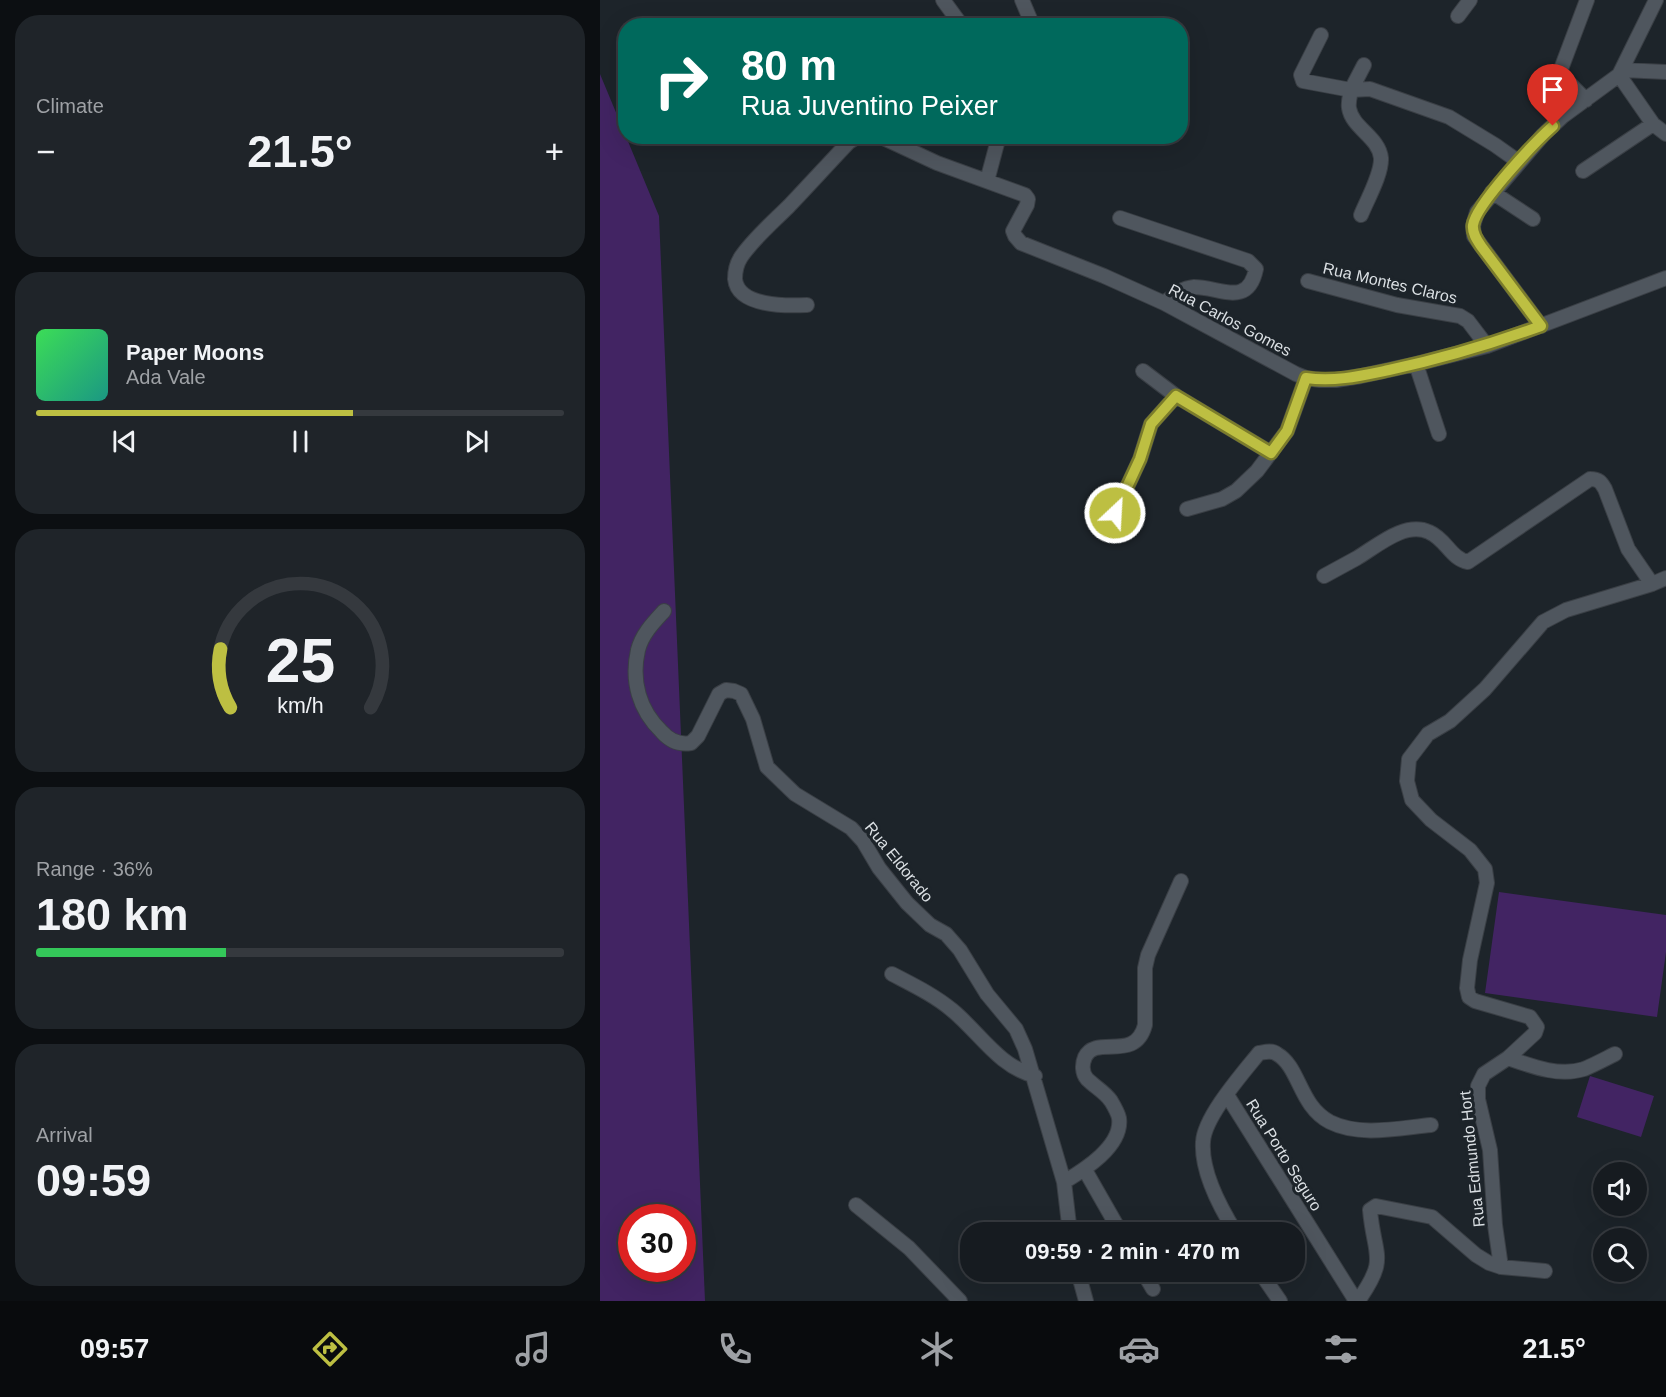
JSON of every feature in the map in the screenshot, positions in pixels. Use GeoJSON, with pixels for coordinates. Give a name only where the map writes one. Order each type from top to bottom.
{"type":"FeatureCollection","features":[{"type":"Feature","properties":{"kind":"street"},"geometry":{"type":"LineString","coordinates":[[943,0],[956,18]]}},
{"type":"Feature","properties":{"kind":"street"},"geometry":{"type":"LineString","coordinates":[[1022,0],[1030,18]]}},
{"type":"Feature","properties":{"kind":"street"},"geometry":{"type":"LineString","coordinates":[[1458,16],[1470,0]]}},
{"type":"Feature","properties":{"kind":"street"},"geometry":{"type":"LineString","coordinates":[[1586,100],[1563,77],[1561,69],[1587,0]]}},
{"type":"Feature","properties":{"kind":"street"},"geometry":{"type":"LineString","coordinates":[[1541,326],[1474,236],[1473,226],[1477,212],[1543,135],[1563,116],[1621,72],[1656,0]]}},
{"type":"Feature","properties":{"kind":"street"},"geometry":{"type":"LineString","coordinates":[[1321,35],[1301,78],[1303,81],[1351,90],[1370,89],[1449,117],[1519,162]]}},
{"type":"Feature","properties":{"kind":"street"},"geometry":{"type":"LineString","coordinates":[[1361,215],[1375,182],[1381,157],[1372,138],[1349,111],[1351,90],[1364,65]]}},
{"type":"Feature","properties":{"kind":"street"},"geometry":{"type":"LineString","coordinates":[[1621,72],[1666,72]]}},
{"type":"Feature","properties":{"kind":"street"},"geometry":{"type":"LineString","coordinates":[[1621,72],[1653,124],[1666,134]]}},
{"type":"Feature","properties":{"kind":"street"},"geometry":{"type":"LineString","coordinates":[[1583,171],[1653,124]]}},
{"type":"Feature","properties":{"kind":"street"},"geometry":{"type":"LineString","coordinates":[[807,305],[769,304],[755,301],[742,292],[736,283],[735,272],[740,258],[757,238],[847,144]]}},
{"type":"Feature","properties":{"kind":"street","name":"Rua Carlos Gomes"},"geometry":{"type":"LineString","coordinates":[[896,144],[937,164],[1025,195],[1028,199],[1027,205],[1013,231],[1021,243],[1164,303],[1306,378],[1336,380],[1416,364],[1487,346],[1666,278]]}},
{"type":"Feature","properties":{"kind":"street"},"geometry":{"type":"LineString","coordinates":[[987,181],[997,144]]}},
{"type":"Feature","properties":{"kind":"street"},"geometry":{"type":"LineString","coordinates":[[1492,192],[1533,219]]}},
{"type":"Feature","properties":{"kind":"street"},"geometry":{"type":"LineString","coordinates":[[1120,218],[1248,261],[1256,269],[1249,288],[1235,294],[1194,287],[1178,293],[1164,303]]}},
{"type":"Feature","properties":{"kind":"street","name":"Rua Montes Claros"},"geometry":{"type":"LineString","coordinates":[[1308,281],[1397,304],[1460,315],[1468,321],[1487,346]]}},
{"type":"Feature","properties":{"kind":"street"},"geometry":{"type":"LineString","coordinates":[[1416,364],[1439,434]]}},
{"type":"Feature","properties":{"kind":"street"},"geometry":{"type":"LineString","coordinates":[[1143,371],[1176,396],[1271,453]]}},
{"type":"Feature","properties":{"kind":"street"},"geometry":{"type":"LineString","coordinates":[[1187,509],[1222,499],[1236,491],[1257,471],[1287,431],[1306,378]]}},
{"type":"Feature","properties":{"kind":"street"},"geometry":{"type":"LineString","coordinates":[[1115,513],[1140,459],[1151,424],[1176,396]]}},
{"type":"Feature","properties":{"kind":"street"},"geometry":{"type":"LineString","coordinates":[[1324,576],[1392,536],[1412,529],[1430,532],[1444,542],[1455,556],[1468,562],[1590,479],[1596,479],[1605,489],[1629,549],[1652,584]]}},
{"type":"Feature","properties":{"kind":"street","name":"Rua Edmundo Hort"},"geometry":{"type":"LineString","coordinates":[[1501,1267],[1490,1150],[1478,1099],[1478,1086],[1484,1074],[1508,1058],[1535,1033],[1537,1027],[1530,1017],[1475,1001],[1469,996],[1467,988],[1470,960],[1487,883],[1485,869],[1470,850],[1431,820],[1412,800],[1407,781],[1409,759],[1428,734],[1450,721],[1485,690],[1543,622],[1566,610],[1666,578]]}},
{"type":"Feature","properties":{"kind":"street","name":"Rua Eldorado"},"geometry":{"type":"LineString","coordinates":[[664,611],[645,633],[638,649],[636,685],[642,707],[652,722],[675,742],[683,745],[691,743],[698,736],[719,694],[726,690],[741,694],[753,719],[767,767],[795,794],[851,828],[863,841],[879,868],[907,903],[930,925],[946,934],[960,950],[987,994],[1016,1029],[1035,1076],[1064,1182],[1069,1222]]}},
{"type":"Feature","properties":{"kind":"street"},"geometry":{"type":"LineString","coordinates":[[1064,1182],[1085,1170],[1105,1152],[1113,1141],[1119,1117],[1110,1100],[1087,1079],[1082,1067],[1089,1051],[1128,1046],[1134,1043],[1143,1032],[1145,968],[1148,955],[1181,881]]}},
{"type":"Feature","properties":{"kind":"street"},"geometry":{"type":"LineString","coordinates":[[892,974],[935,997],[968,1024],[999,1057],[1021,1072],[1035,1076]]}},
{"type":"Feature","properties":{"kind":"street","name":"Rua Porto Seguro"},"geometry":{"type":"LineString","coordinates":[[1357,1301],[1227,1095],[1259,1053],[1269,1051],[1278,1054],[1287,1063],[1310,1107],[1331,1122],[1347,1129],[1359,1130],[1431,1125]]}},
{"type":"Feature","properties":{"kind":"street"},"geometry":{"type":"LineString","coordinates":[[1508,1058],[1544,1070],[1563,1071],[1583,1069],[1615,1054]]}},
{"type":"Feature","properties":{"kind":"street"},"geometry":{"type":"LineString","coordinates":[[1227,1095],[1211,1117],[1203,1142],[1204,1158],[1212,1186],[1230,1222]]}},
{"type":"Feature","properties":{"kind":"street"},"geometry":{"type":"LineString","coordinates":[[1085,1170],[1114,1222]]}},
{"type":"Feature","properties":{"kind":"street"},"geometry":{"type":"LineString","coordinates":[[856,1205],[909,1248],[960,1301]]}},
{"type":"Feature","properties":{"kind":"street"},"geometry":{"type":"LineString","coordinates":[[1357,1301],[1371,1283],[1377,1270],[1379,1257],[1370,1210],[1376,1206],[1432,1216],[1476,1255],[1489,1263],[1501,1267],[1545,1271]]}},
{"type":"Feature","properties":{"kind":"street"},"geometry":{"type":"LineString","coordinates":[[1080,1282],[1086,1301]]}},
{"type":"Feature","properties":{"kind":"street"},"geometry":{"type":"LineString","coordinates":[[1149,1282],[1153,1289]]}},
{"type":"Feature","properties":{"kind":"street"},"geometry":{"type":"LineString","coordinates":[[1267,1282],[1280,1301]]}},
{"type":"Feature","properties":{"kind":"shaded area"},"geometry":{"type":"Polygon","coordinates":[[[600,74],[618,117],[618,144],[629,144],[659,216],[705,1301],[600,1301],[600,74]]]}},
{"type":"Feature","properties":{"kind":"shaded area"},"geometry":{"type":"Polygon","coordinates":[[[1499,892],[1666,915],[1666,952],[1657,1017],[1485,993],[1499,892]]]}},
{"type":"Feature","properties":{"kind":"shaded area"},"geometry":{"type":"Polygon","coordinates":[[[1590,1076],[1654,1096],[1641,1137],[1577,1117],[1590,1076]]]}},
{"type":"Feature","properties":{"kind":"route"},"geometry":{"type":"LineString","coordinates":[[1115,513],[1140,459],[1151,424],[1176,396],[1271,453],[1287,431],[1306,378],[1336,380],[1416,364],[1487,346],[1541,326],[1474,236],[1473,226],[1477,212],[1492,192],[1553,126]]}}]}
